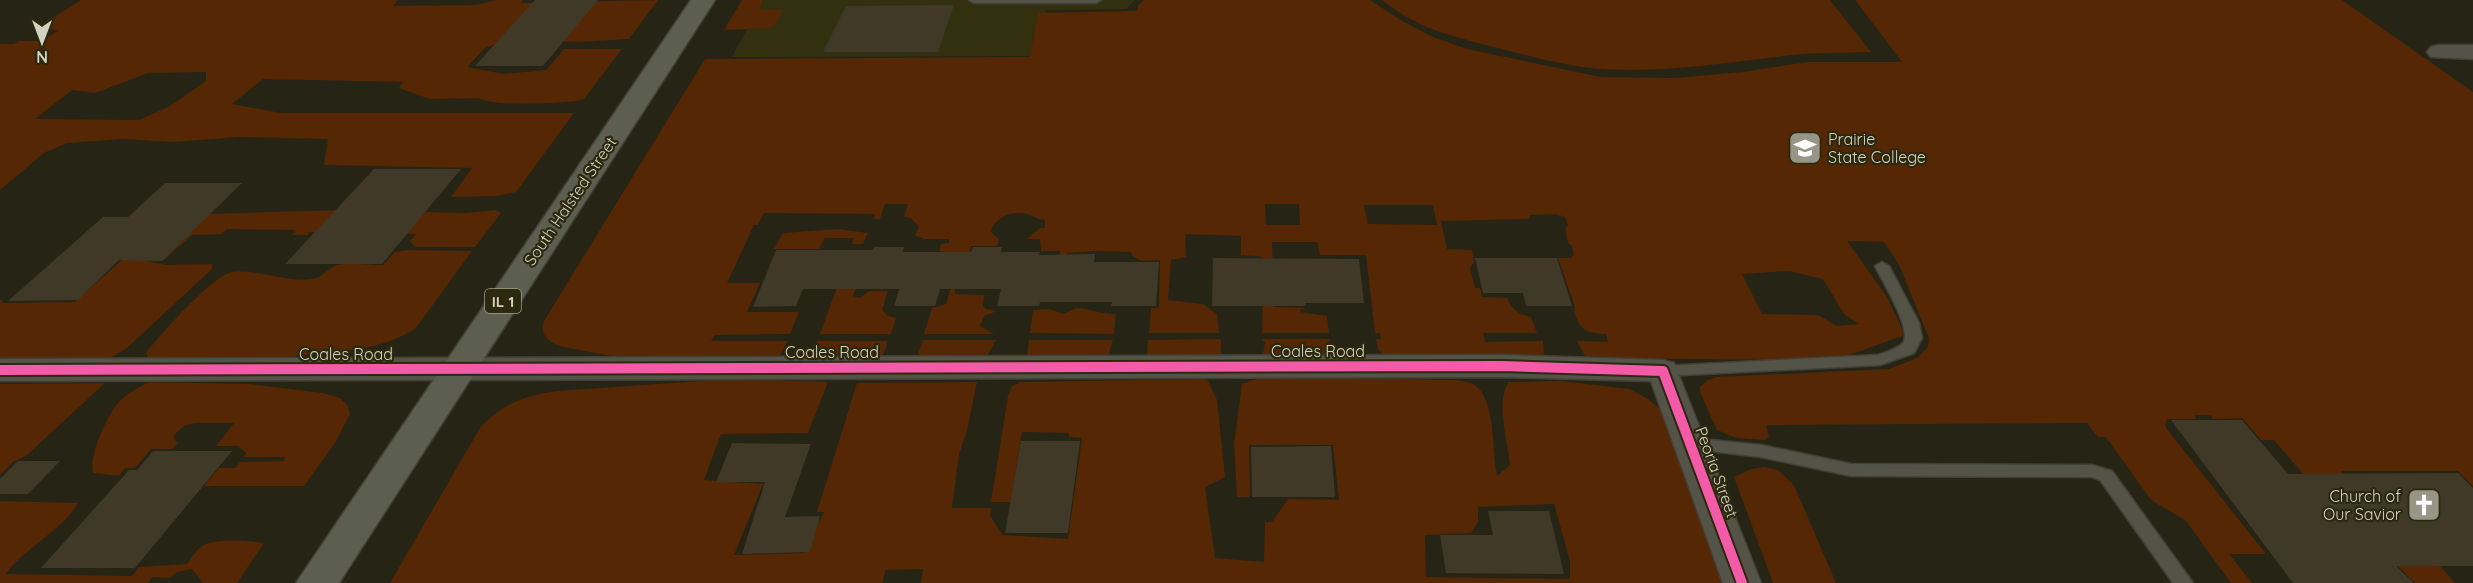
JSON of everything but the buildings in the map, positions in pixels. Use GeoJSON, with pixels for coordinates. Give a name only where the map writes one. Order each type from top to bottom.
{"type":"FeatureCollection","features":[{"type":"Feature","properties":{"kind":"main road","name":"South Halsted Street"},"geometry":{"type":"LineString","coordinates":[[317,583],[703,0]]}},
{"type":"Feature","properties":{"kind":"street"},"geometry":{"type":"LineString","coordinates":[[2439,52],[2473,52]]}},
{"type":"Feature","properties":{"kind":"street","name":"Coales Road"},"geometry":{"type":"LineString","coordinates":[[0,370],[1502,366],[1664,371]]}},
{"type":"Feature","properties":{"kind":"street","name":"Peoria Street"},"geometry":{"type":"LineString","coordinates":[[1664,371],[1742,583]]}},
{"type":"Feature","properties":{"kind":"lane"},"geometry":{"type":"LineString","coordinates":[[974,0],[1096,0]]}},
{"type":"Feature","properties":{"kind":"lane"},"geometry":{"type":"LineString","coordinates":[[1664,371],[1869,361],[1880,360],[1908,349],[1914,338],[1911,323],[1882,266]]}},
{"type":"Feature","properties":{"kind":"lane"},"geometry":{"type":"LineString","coordinates":[[1691,444],[1761,452],[1851,470],[2092,471],[2106,475],[2183,583]]}},
{"type":"Feature","properties":{"kind":"shaded area"},"geometry":{"type":"Polygon","coordinates":[[[81,0],[398,0],[393,6],[476,5],[496,0],[523,0],[521,3],[658,0],[629,39],[578,42],[524,39],[519,36],[485,48],[467,67],[504,74],[546,70],[564,49],[622,49],[584,99],[577,101],[497,103],[479,98],[430,99],[399,88],[403,82],[263,79],[232,104],[281,113],[574,113],[516,192],[497,196],[451,197],[472,168],[324,165],[328,139],[238,137],[174,142],[124,139],[67,143],[44,153],[0,190],[0,44],[40,41],[58,31],[41,25],[81,0]],[[206,72],[148,73],[95,93],[72,90],[35,119],[139,120],[170,106],[206,81],[206,72]]]}},
{"type":"Feature","properties":{"kind":"shaded area"},"geometry":{"type":"Polygon","coordinates":[[[742,0],[763,0],[759,9],[783,10],[774,26],[769,28],[724,30],[742,0]]]}},
{"type":"Feature","properties":{"kind":"shaded area"},"geometry":{"type":"Polygon","coordinates":[[[763,0],[1135,0],[1126,9],[1046,10],[1034,56],[732,57],[763,0]]]}},
{"type":"Feature","properties":{"kind":"shaded area"},"geometry":{"type":"Polygon","coordinates":[[[1144,0],[1370,0],[1433,37],[1467,49],[1601,77],[1674,78],[1743,72],[1808,62],[1902,62],[1855,0],[2342,0],[2473,92],[2473,486],[2458,471],[2341,471],[2388,524],[2346,524],[2274,440],[2261,440],[2242,418],[2213,419],[2211,415],[2195,415],[2196,419],[2167,419],[2165,426],[2170,433],[2266,554],[2229,554],[2252,583],[2231,583],[2186,521],[2151,500],[2106,437],[2098,437],[2087,423],[1769,425],[1766,426],[1769,436],[1765,440],[1736,438],[1717,430],[1700,392],[1700,387],[1708,380],[1717,377],[1889,369],[1917,358],[1928,347],[1929,338],[1899,265],[1884,242],[1847,241],[1887,297],[1905,335],[1852,354],[1809,360],[1586,358],[1577,341],[1608,342],[1606,334],[1588,331],[1578,321],[1558,258],[1571,258],[1574,254],[1572,246],[1568,243],[1565,228],[1568,225],[1565,217],[1556,214],[1530,215],[1528,219],[1441,221],[1447,249],[1472,250],[1474,262],[1470,268],[1475,288],[1480,288],[1482,297],[1507,298],[1516,311],[1531,317],[1537,333],[1483,333],[1485,342],[1543,341],[1544,358],[1386,358],[1378,349],[1376,339],[1381,339],[1380,333],[1375,333],[1366,255],[1320,255],[1317,242],[1272,242],[1273,269],[1259,256],[1241,255],[1241,236],[1185,234],[1186,257],[1171,260],[1168,300],[1203,304],[1217,314],[1219,333],[1149,333],[1151,308],[1159,308],[1160,260],[1142,261],[1132,256],[1131,252],[1067,253],[1059,300],[1054,300],[1060,251],[1041,251],[1040,239],[1027,239],[1040,228],[1045,228],[1045,220],[1022,213],[1010,214],[996,222],[991,232],[999,239],[997,246],[971,246],[962,283],[954,287],[955,294],[984,295],[983,306],[986,309],[997,311],[984,316],[980,326],[994,334],[924,334],[932,308],[946,304],[958,264],[941,262],[944,252],[939,251],[941,244],[949,243],[949,239],[924,239],[915,235],[919,227],[911,218],[904,217],[908,204],[885,204],[880,219],[874,219],[875,214],[764,213],[758,225],[754,225],[727,283],[760,283],[747,312],[799,312],[790,334],[715,335],[711,341],[788,341],[777,360],[632,358],[560,346],[545,336],[542,328],[544,321],[705,59],[1030,57],[1038,13],[1137,11],[1138,5],[1144,0]],[[1265,204],[1266,225],[1300,225],[1299,204],[1265,204]],[[1364,205],[1368,224],[1437,225],[1433,205],[1364,205]],[[1789,271],[1742,274],[1762,314],[1818,315],[1837,326],[1859,324],[1844,314],[1823,279],[1789,271]]]}},
{"type":"Feature","properties":{"kind":"shaded area"},"geometry":{"type":"Polygon","coordinates":[[[1382,0],[1830,0],[1871,52],[1817,53],[1648,70],[1588,68],[1559,63],[1446,34],[1420,24],[1382,0]]]}},
{"type":"Feature","properties":{"kind":"shaded area"},"geometry":{"type":"Polygon","coordinates":[[[342,210],[467,213],[495,210],[501,213],[475,247],[415,247],[410,241],[416,234],[310,232],[307,235],[292,235],[296,230],[227,229],[222,234],[192,235],[164,260],[120,252],[202,214],[342,210]]]}},
{"type":"Feature","properties":{"kind":"shaded area"},"geometry":{"type":"Polygon","coordinates":[[[838,229],[868,233],[863,244],[852,244],[853,238],[825,238],[819,249],[774,249],[783,233],[838,229]]]}},
{"type":"Feature","properties":{"kind":"shaded area"},"geometry":{"type":"Polygon","coordinates":[[[407,250],[472,251],[416,328],[394,340],[348,350],[258,359],[149,360],[146,353],[200,294],[223,276],[232,272],[252,272],[303,280],[313,279],[341,264],[383,265],[395,252],[407,250]]]}},
{"type":"Feature","properties":{"kind":"shaded area"},"geometry":{"type":"Polygon","coordinates":[[[126,256],[166,265],[213,264],[212,269],[127,348],[104,362],[0,363],[0,299],[4,303],[75,302],[126,256]]]}},
{"type":"Feature","properties":{"kind":"shaded area"},"geometry":{"type":"Polygon","coordinates":[[[865,263],[853,296],[860,298],[869,291],[888,291],[882,310],[888,316],[896,318],[891,334],[820,334],[837,287],[865,263]]]}},
{"type":"Feature","properties":{"kind":"shaded area"},"geometry":{"type":"Polygon","coordinates":[[[1263,275],[1272,276],[1274,307],[1306,308],[1300,312],[1327,316],[1329,333],[1262,333],[1263,275]]]}},
{"type":"Feature","properties":{"kind":"shaded area"},"geometry":{"type":"Polygon","coordinates":[[[1076,308],[1116,314],[1114,334],[1030,333],[1033,310],[1049,309],[1063,314],[1076,308]]]}},
{"type":"Feature","properties":{"kind":"shaded area"},"geometry":{"type":"Polygon","coordinates":[[[1221,339],[1221,359],[1147,359],[1148,340],[1221,339]]]}},
{"type":"Feature","properties":{"kind":"shaded area"},"geometry":{"type":"Polygon","coordinates":[[[1262,339],[1330,339],[1324,358],[1262,359],[1265,343],[1262,339]]]}},
{"type":"Feature","properties":{"kind":"shaded area"},"geometry":{"type":"Polygon","coordinates":[[[923,340],[996,340],[986,358],[921,358],[918,354],[923,340]]]}},
{"type":"Feature","properties":{"kind":"shaded area"},"geometry":{"type":"Polygon","coordinates":[[[1029,340],[1113,340],[1107,359],[1033,359],[1027,356],[1029,340]]]}},
{"type":"Feature","properties":{"kind":"shaded area"},"geometry":{"type":"Polygon","coordinates":[[[817,341],[888,341],[880,358],[811,360],[817,341]]]}},
{"type":"Feature","properties":{"kind":"shaded area"},"geometry":{"type":"Polygon","coordinates":[[[1259,378],[1456,380],[1473,384],[1482,392],[1487,402],[1497,476],[1510,465],[1503,410],[1503,399],[1509,382],[1561,381],[1629,389],[1648,399],[1674,421],[1730,583],[921,583],[923,569],[886,570],[882,583],[390,583],[480,428],[505,407],[524,398],[557,391],[729,379],[828,382],[808,433],[721,434],[704,480],[763,484],[734,555],[804,553],[824,512],[817,512],[857,383],[977,382],[967,431],[959,454],[952,508],[991,508],[990,515],[1002,535],[1068,539],[1082,438],[1069,437],[1069,433],[1022,432],[1011,502],[991,502],[1008,396],[1012,386],[1021,382],[1207,379],[1217,400],[1225,477],[1205,487],[1215,558],[1264,562],[1265,522],[1272,522],[1288,499],[1339,500],[1333,445],[1249,445],[1250,497],[1237,497],[1234,444],[1242,384],[1259,378]],[[1554,504],[1478,507],[1478,522],[1471,533],[1425,535],[1426,577],[1570,579],[1570,561],[1554,504]]]}},
{"type":"Feature","properties":{"kind":"shaded area"},"geometry":{"type":"Polygon","coordinates":[[[150,382],[249,384],[323,393],[340,398],[348,406],[350,414],[335,443],[304,486],[204,486],[219,468],[235,468],[240,462],[284,461],[285,457],[244,457],[246,453],[238,446],[216,446],[234,423],[195,423],[184,426],[174,435],[178,443],[172,449],[151,449],[135,468],[125,468],[119,476],[93,473],[93,457],[96,447],[114,409],[129,393],[150,382]]]}},
{"type":"Feature","properties":{"kind":"shaded area"},"geometry":{"type":"Polygon","coordinates":[[[105,383],[26,456],[13,462],[0,475],[0,384],[105,383]]]}},
{"type":"Feature","properties":{"kind":"shaded area"},"geometry":{"type":"Polygon","coordinates":[[[1764,467],[1778,470],[1794,485],[1836,583],[1773,583],[1734,477],[1751,469],[1764,467]]]}},
{"type":"Feature","properties":{"kind":"shaded area"},"geometry":{"type":"Polygon","coordinates":[[[0,501],[78,503],[62,523],[14,564],[6,574],[132,576],[139,567],[187,564],[200,547],[213,542],[235,540],[264,543],[237,583],[203,583],[192,569],[177,572],[170,578],[152,577],[148,583],[0,583],[0,501]]]}},
{"type":"Feature","properties":{"kind":"shaded area"},"geometry":{"type":"Polygon","coordinates":[[[2390,558],[2439,565],[2455,583],[2415,583],[2390,558]]]}},
{"type":"Feature","properties":{"kind":"cycle path"},"geometry":{"type":"LineString","coordinates":[[0,370],[1502,366],[1663,371],[1742,583]]}},
{"type":"Feature","properties":{"kind":"place","name":"Prairie State College"},"geometry":{"type":"Point","coordinates":[1805,148]}},
{"type":"Feature","properties":{"kind":"place","name":"Church of Our Savior"},"geometry":{"type":"Point","coordinates":[2424,505]}}]}
